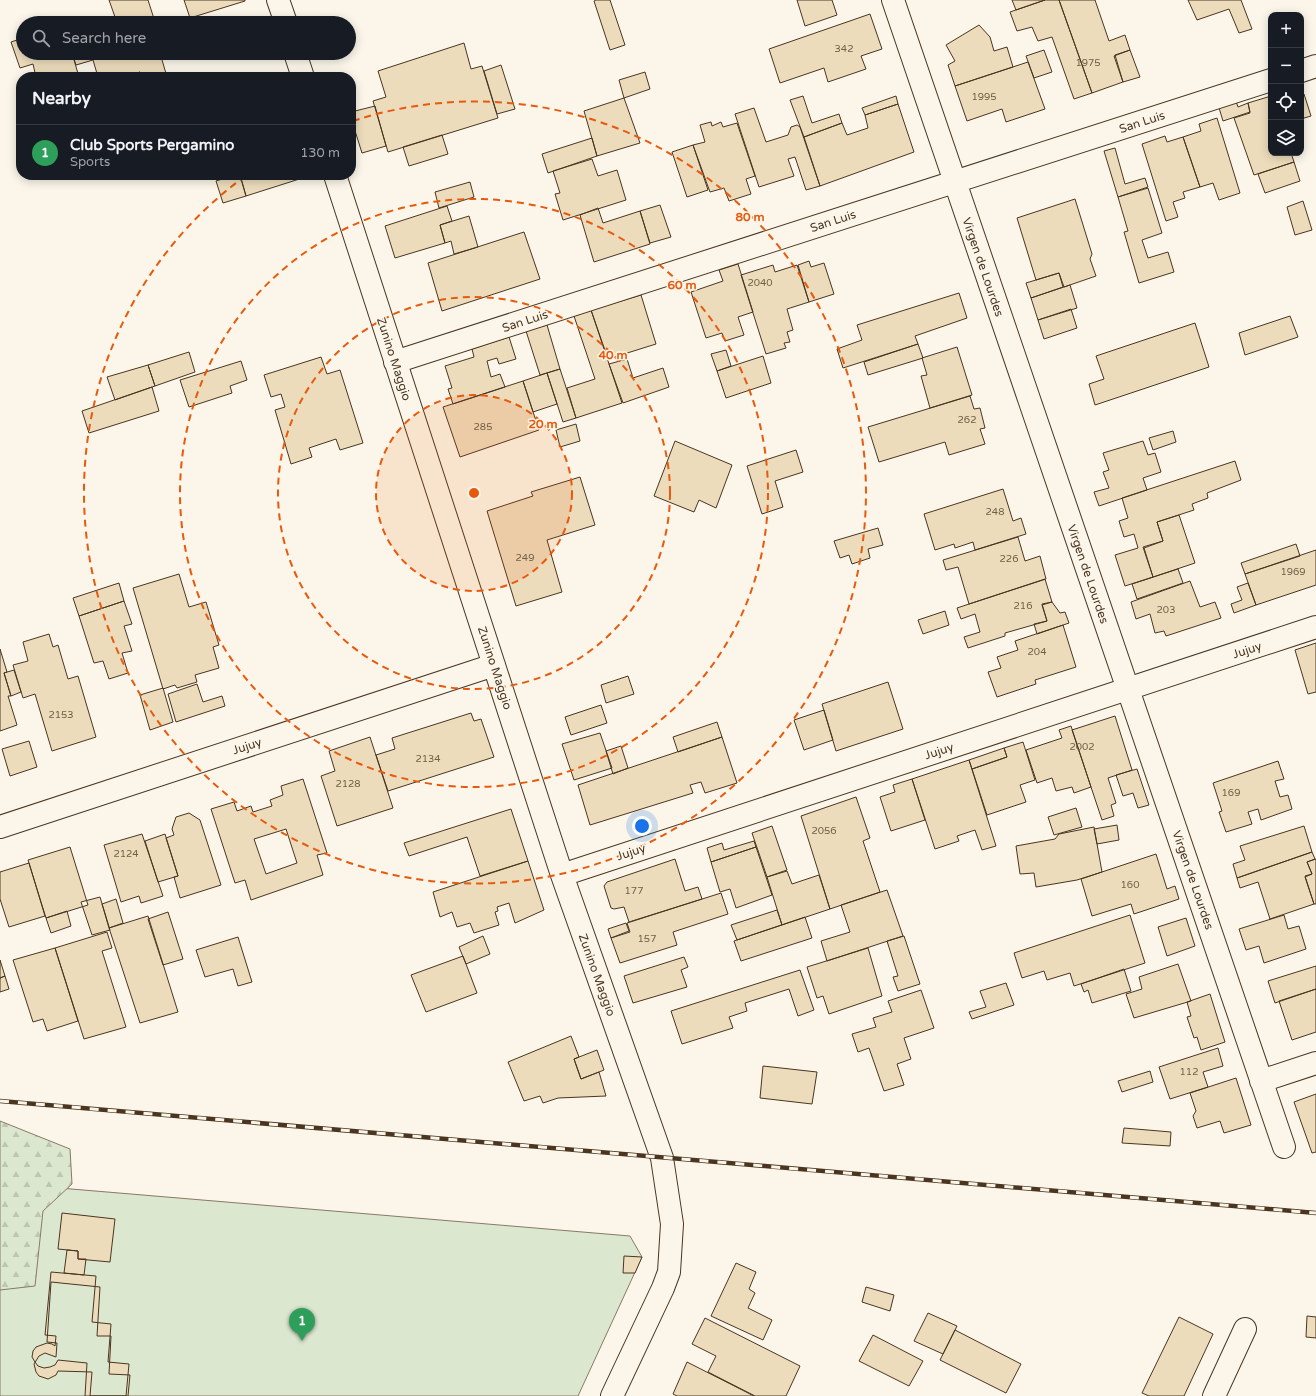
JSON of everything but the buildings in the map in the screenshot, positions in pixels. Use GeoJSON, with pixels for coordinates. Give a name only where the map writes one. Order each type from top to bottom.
{"type":"FeatureCollection","features":[{"type":"Feature","properties":{"kind":"street"},"geometry":{"type":"LineString","coordinates":[[278,0],[284,16]]}},
{"type":"Feature","properties":{"kind":"street","name":"Virgen de Lourdes"},"geometry":{"type":"LineString","coordinates":[[893,0],[1284,1148]]}},
{"type":"Feature","properties":{"kind":"street"},"geometry":{"type":"LineString","coordinates":[[297,60],[301,72]]}},
{"type":"Feature","properties":{"kind":"street"},"geometry":{"type":"LineString","coordinates":[[1304,70],[1316,66]]}},
{"type":"Feature","properties":{"kind":"street","name":"San Luis"},"geometry":{"type":"LineString","coordinates":[[395,362],[1268,81]]}},
{"type":"Feature","properties":{"kind":"street","name":"Zunino Maggio"},"geometry":{"type":"LineString","coordinates":[[337,180],[562,875],[662,1158],[672,1224],[669,1272],[663,1288],[612,1396]]}},
{"type":"Feature","properties":{"kind":"street","name":"Jujuy"},"geometry":{"type":"LineString","coordinates":[[562,875],[1316,627]]}},
{"type":"Feature","properties":{"kind":"street","name":"Jujuy"},"geometry":{"type":"LineString","coordinates":[[0,827],[494,665]]}},
{"type":"Feature","properties":{"kind":"street"},"geometry":{"type":"LineString","coordinates":[[1261,1081],[1316,1062]]}},
{"type":"Feature","properties":{"kind":"street"},"geometry":{"type":"LineString","coordinates":[[1214,1396],[1245,1329]]}},
{"type":"Feature","properties":{"kind":"green space"},"geometry":{"type":"Polygon","coordinates":[[[0,1121],[70,1149],[72,1184],[43,1211],[35,1286],[0,1290],[0,1121]]]}},
{"type":"Feature","properties":{"kind":"green space"},"geometry":{"type":"Polygon","coordinates":[[[0,1183],[630,1236],[642,1257],[578,1396],[0,1396],[0,1183]]]}},
{"type":"Feature","properties":{"kind":"railway"},"geometry":{"type":"LineString","coordinates":[[0,1101],[1316,1213]]}},
{"type":"Feature","properties":{"kind":"place","name":"Club Sports Pergamino"},"geometry":{"type":"Point","coordinates":[302,1341]}}]}
